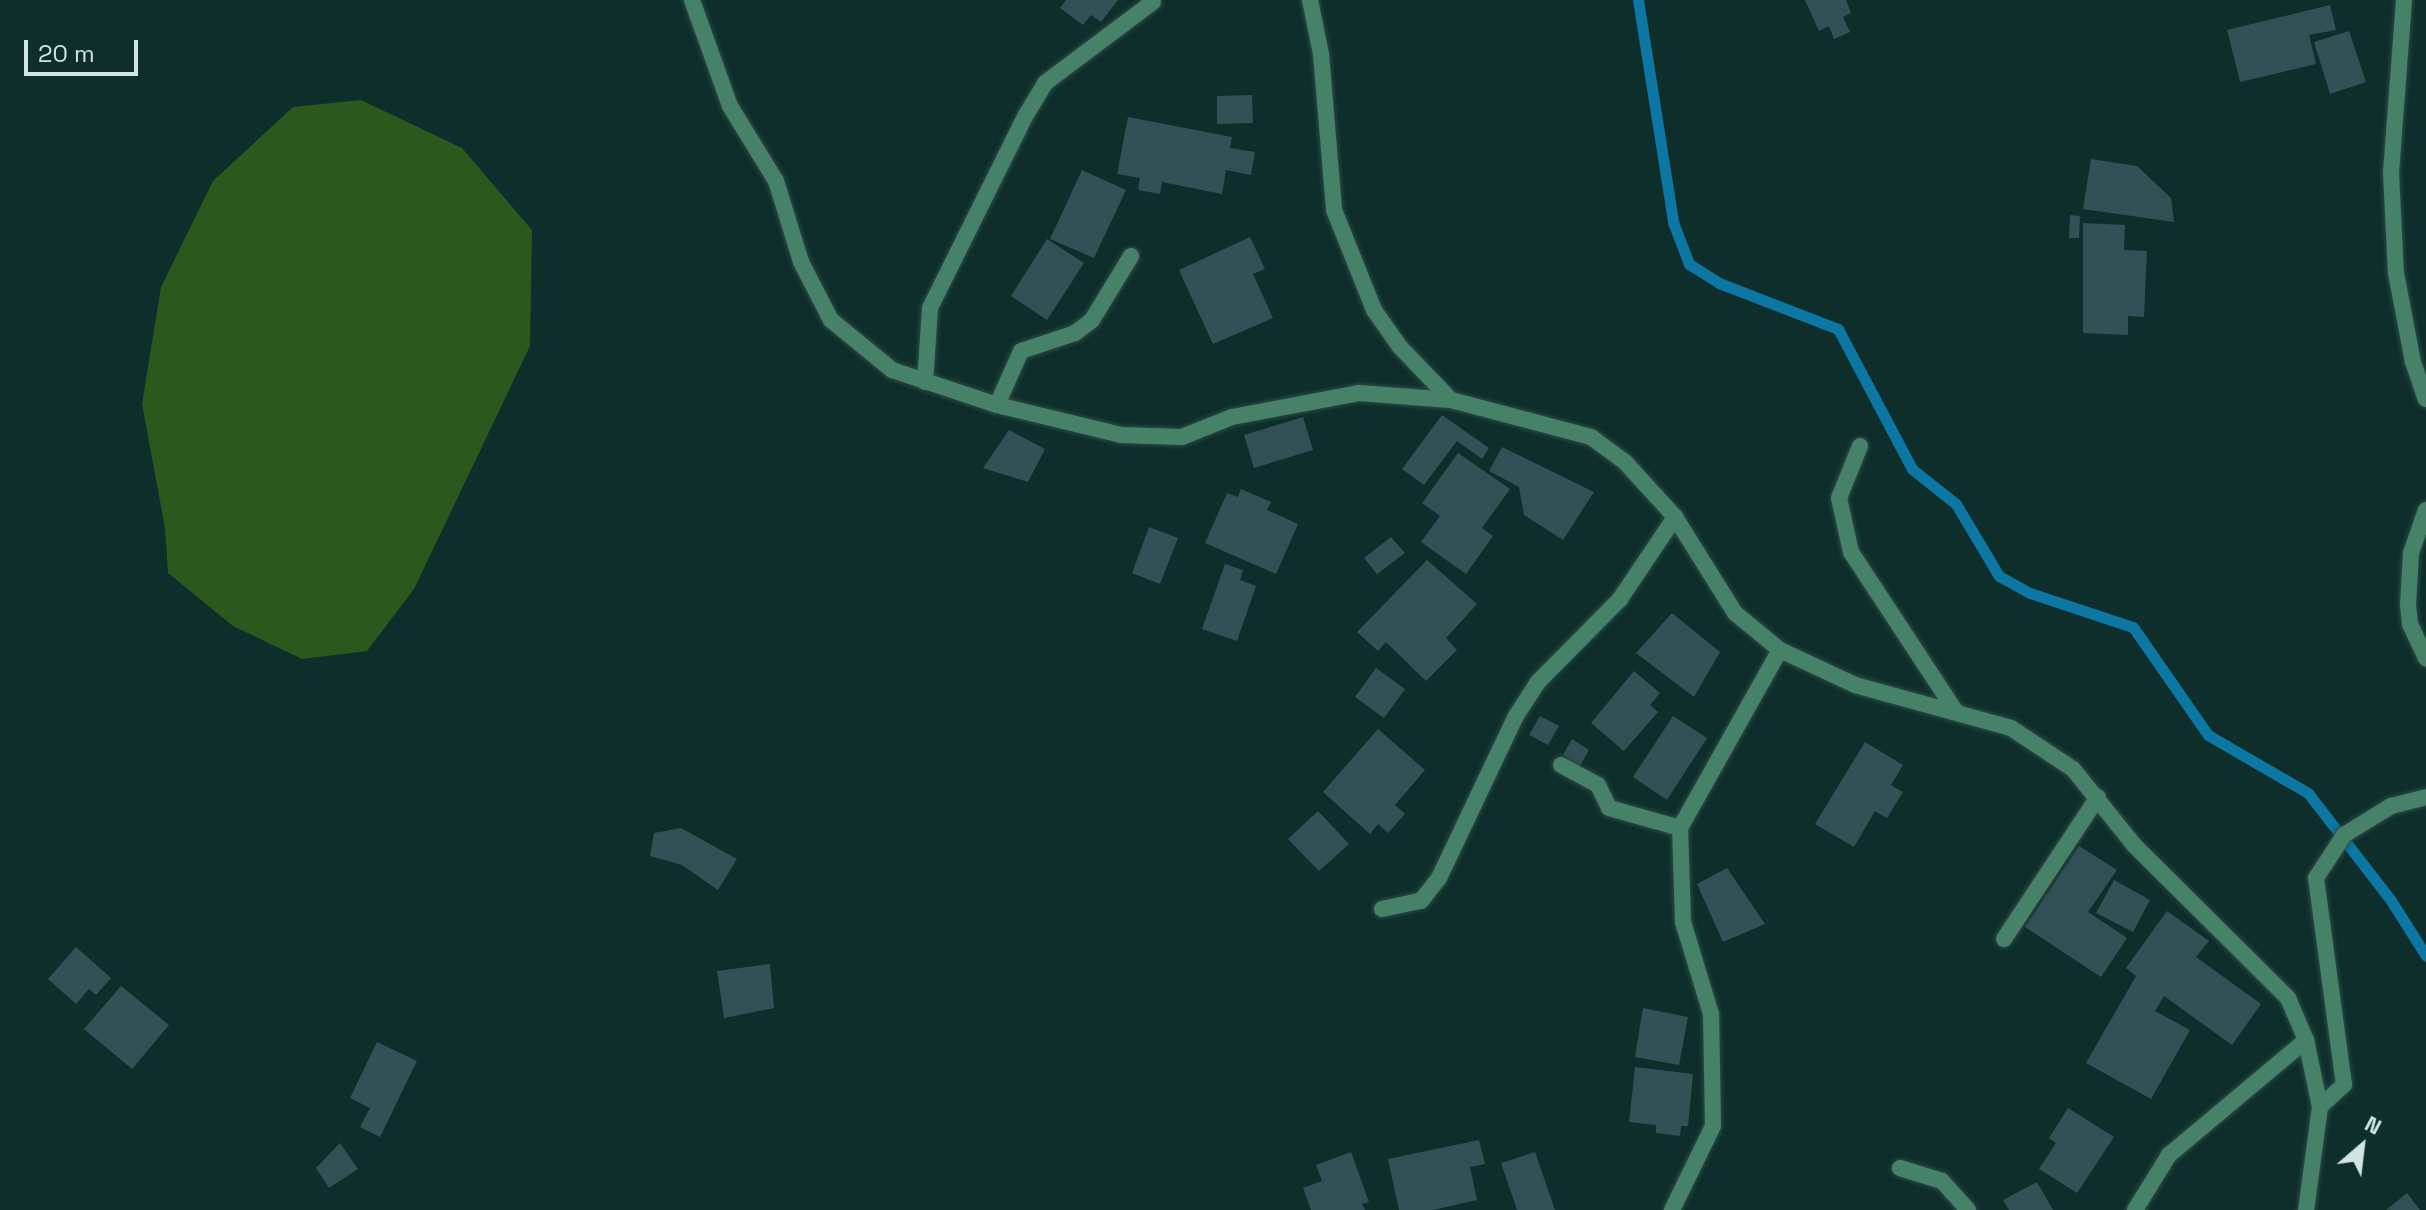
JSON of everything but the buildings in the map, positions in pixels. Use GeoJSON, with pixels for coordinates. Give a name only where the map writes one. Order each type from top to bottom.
{"type":"FeatureCollection","features":[{"type":"Feature","properties":{"kind":"street"},"geometry":{"type":"LineString","coordinates":[[692,0],[730,106],[776,181],[801,262],[831,320],[892,370],[997,405],[1121,435],[1182,437],[1232,417],[1316,397],[1359,393],[1451,400],[1591,437],[1625,462],[1675,517],[1735,613],[1780,650],[1855,685],[2011,728],[2073,769],[2135,846],[2288,998],[2306,1040],[2320,1107],[2306,1210]]}},
{"type":"Feature","properties":{"kind":"street"},"geometry":{"type":"LineString","coordinates":[[1310,0],[1321,54],[1334,210],[1374,310],[1451,400]]}},
{"type":"Feature","properties":{"kind":"street"},"geometry":{"type":"LineString","coordinates":[[2404,0],[2391,172],[2396,259],[2413,362],[2426,399]]}},
{"type":"Feature","properties":{"kind":"street"},"geometry":{"type":"LineString","coordinates":[[925,382],[930,308],[1045,83],[1153,2]]}},
{"type":"Feature","properties":{"kind":"street"},"geometry":{"type":"LineString","coordinates":[[997,405],[1009,367],[1021,351],[1075,333],[1092,320],[1131,256]]}},
{"type":"Feature","properties":{"kind":"street"},"geometry":{"type":"LineString","coordinates":[[1860,446],[1839,498],[1851,552],[1956,712]]}},
{"type":"Feature","properties":{"kind":"street"},"geometry":{"type":"LineString","coordinates":[[2426,510],[2411,553],[2408,605],[2410,624],[2426,659]]}},
{"type":"Feature","properties":{"kind":"street"},"geometry":{"type":"LineString","coordinates":[[1382,909],[1421,901],[1439,878],[1516,716],[1538,682],[1620,599],[1675,517]]}},
{"type":"Feature","properties":{"kind":"street"},"geometry":{"type":"LineString","coordinates":[[1672,1210],[1713,1126],[1711,1014],[1683,922],[1680,828],[1780,650]]}},
{"type":"Feature","properties":{"kind":"street"},"geometry":{"type":"LineString","coordinates":[[1561,765],[1598,785],[1609,808],[1680,828]]}},
{"type":"Feature","properties":{"kind":"street"},"geometry":{"type":"LineString","coordinates":[[2004,939],[2098,797]]}},
{"type":"Feature","properties":{"kind":"street"},"geometry":{"type":"LineString","coordinates":[[2320,1107],[2344,1085],[2316,878],[2344,835],[2391,806],[2426,797]]}},
{"type":"Feature","properties":{"kind":"street"},"geometry":{"type":"LineString","coordinates":[[2135,1210],[2169,1155],[2306,1040]]}},
{"type":"Feature","properties":{"kind":"street"},"geometry":{"type":"LineString","coordinates":[[1900,1168],[1942,1181],[1968,1210]]}},
{"type":"Feature","properties":{"kind":"green space"},"geometry":{"type":"Polygon","coordinates":[[[361,100],[462,148],[532,230],[530,346],[414,589],[367,651],[302,659],[233,626],[168,573],[165,528],[142,404],[161,287],[213,181],[293,107],[361,100]]]}},
{"type":"Feature","properties":{"kind":"waterway"},"geometry":{"type":"LineString","coordinates":[[1638,0],[1673,222],[1689,264],[1719,283],[1838,329],[1912,469],[1956,504],[1999,576],[2030,593],[2133,627],[2208,735],[2308,793],[2390,899],[2426,956]]}}]}
